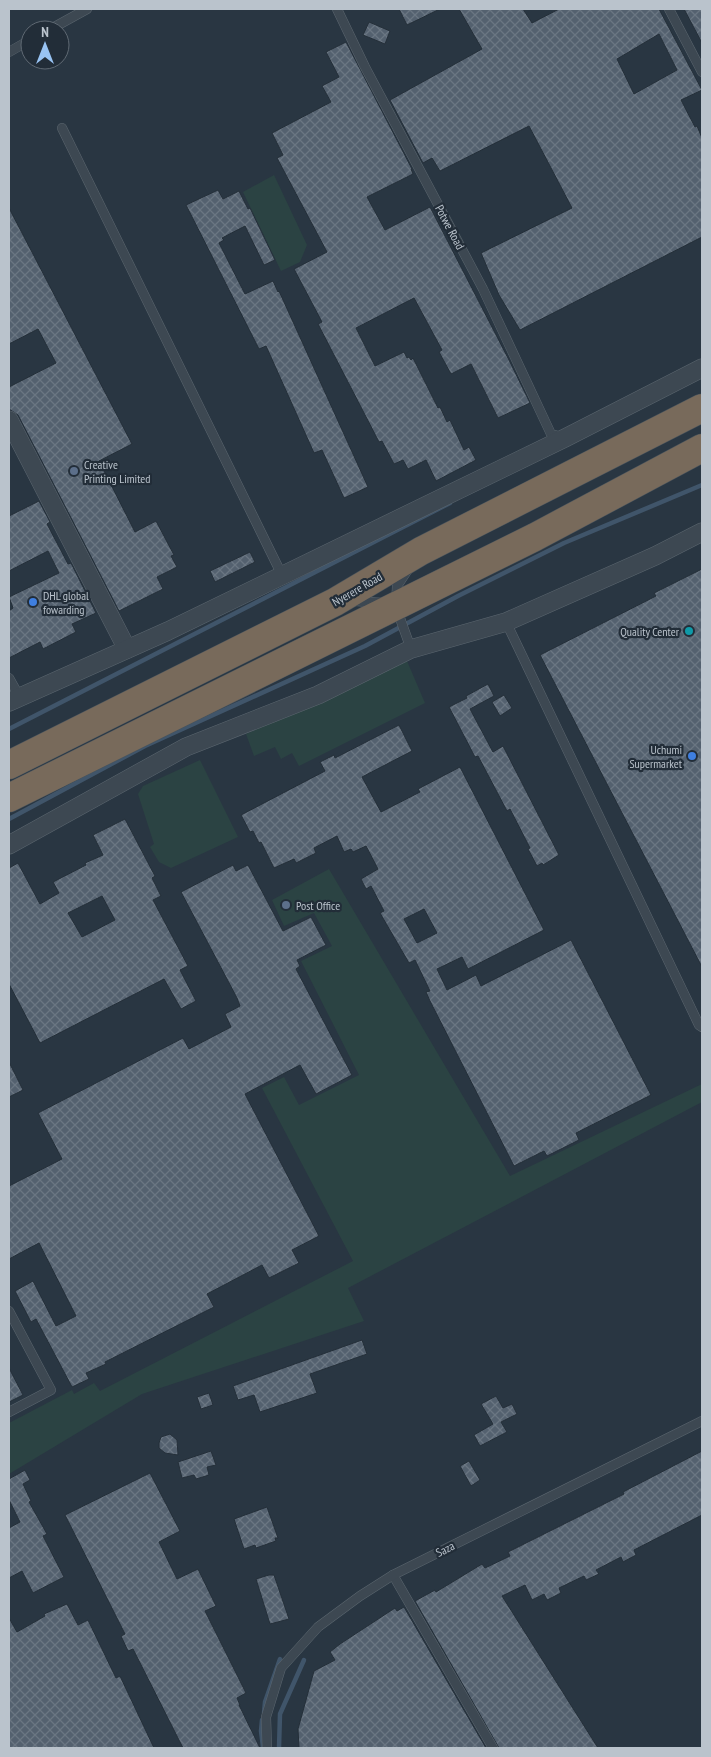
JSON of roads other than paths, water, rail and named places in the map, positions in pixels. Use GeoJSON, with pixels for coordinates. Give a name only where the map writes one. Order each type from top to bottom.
{"type":"FeatureCollection","features":[{"type":"Feature","properties":{"kind":"highway","name":"Nyerere Road"},"geometry":{"type":"LineString","coordinates":[[9,765],[335,602],[421,551],[702,408]]}},
{"type":"Feature","properties":{"kind":"highway"},"geometry":{"type":"LineString","coordinates":[[9,798],[535,537],[702,448]]}},
{"type":"Feature","properties":{"kind":"street"},"geometry":{"type":"LineString","coordinates":[[14,699],[168,631],[565,438],[702,368]]}},
{"type":"Feature","properties":{"kind":"street"},"geometry":{"type":"LineString","coordinates":[[9,420],[50,503],[127,649]]}},
{"type":"Feature","properties":{"kind":"street"},"geometry":{"type":"LineString","coordinates":[[9,845],[186,747],[318,695],[411,649],[506,622],[655,556],[702,532]]}},
{"type":"Feature","properties":{"kind":"lane"},"geometry":{"type":"LineString","coordinates":[[67,20],[87,9]]}},
{"type":"Feature","properties":{"kind":"lane","name":"Potwe Road"},"geometry":{"type":"LineString","coordinates":[[337,9],[483,289],[551,434],[565,438]]}},
{"type":"Feature","properties":{"kind":"lane"},"geometry":{"type":"LineString","coordinates":[[669,9],[702,72]]}},
{"type":"Feature","properties":{"kind":"lane"},"geometry":{"type":"LineString","coordinates":[[9,52],[20,46]]}},
{"type":"Feature","properties":{"kind":"lane"},"geometry":{"type":"LineString","coordinates":[[62,128],[282,575]]}},
{"type":"Feature","properties":{"kind":"lane"},"geometry":{"type":"LineString","coordinates":[[411,649],[396,607],[398,586],[421,551]]}},
{"type":"Feature","properties":{"kind":"lane"},"geometry":{"type":"LineString","coordinates":[[335,602],[362,600],[396,607]]}},
{"type":"Feature","properties":{"kind":"lane"},"geometry":{"type":"LineString","coordinates":[[506,622],[701,1025]]}},
{"type":"Feature","properties":{"kind":"lane"},"geometry":{"type":"LineString","coordinates":[[9,678],[14,699]]}},
{"type":"Feature","properties":{"kind":"lane"},"geometry":{"type":"LineString","coordinates":[[9,1311],[51,1390],[9,1412]]}},
{"type":"Feature","properties":{"kind":"lane","name":"Saza"},"geometry":{"type":"LineString","coordinates":[[267,1748],[266,1717],[281,1668],[318,1627],[360,1596],[393,1575],[702,1421]]}},
{"type":"Feature","properties":{"kind":"lane"},"geometry":{"type":"LineString","coordinates":[[393,1575],[493,1748]]}},
{"type":"Feature","properties":{"kind":"waterway"},"geometry":{"type":"LineString","coordinates":[[9,819],[145,746],[365,646],[458,596],[564,543],[702,485]]}},
{"type":"Feature","properties":{"kind":"waterway"},"geometry":{"type":"LineString","coordinates":[[9,729],[450,503]]}},
{"type":"Feature","properties":{"kind":"waterway"},"geometry":{"type":"LineString","coordinates":[[264,1713],[265,1702],[280,1659]]}},
{"type":"Feature","properties":{"kind":"waterway"},"geometry":{"type":"LineString","coordinates":[[279,1748],[280,1714],[304,1660]]}},
{"type":"Feature","properties":{"kind":"waterway"},"geometry":{"type":"LineString","coordinates":[[262,1720],[263,1747]]}},
{"type":"Feature","properties":{"kind":"place","name":"Creative Printing Limited"},"geometry":{"type":"Point","coordinates":[74,471]}},
{"type":"Feature","properties":{"kind":"place","name":"DHL global fowarding"},"geometry":{"type":"Point","coordinates":[33,602]}},
{"type":"Feature","properties":{"kind":"place","name":"Quality Center"},"geometry":{"type":"Point","coordinates":[689,631]}},
{"type":"Feature","properties":{"kind":"place","name":"Uchumi Supermarket"},"geometry":{"type":"Point","coordinates":[692,756]}},
{"type":"Feature","properties":{"kind":"place","name":"Post Office"},"geometry":{"type":"Point","coordinates":[286,905]}}]}
